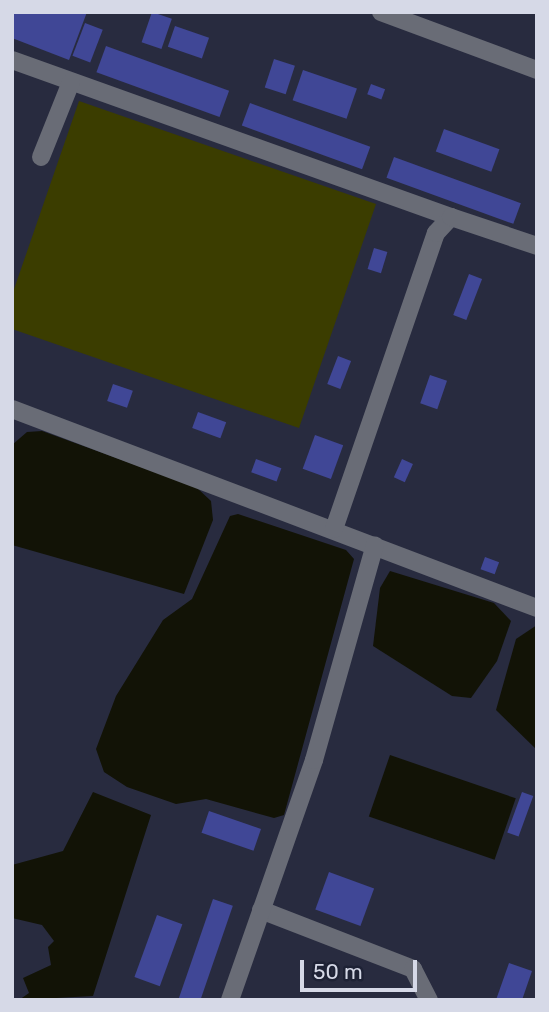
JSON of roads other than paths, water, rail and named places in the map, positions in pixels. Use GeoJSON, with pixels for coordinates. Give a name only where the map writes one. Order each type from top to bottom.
{"type":"FeatureCollection","features":[{"type":"Feature","properties":{"kind":"lane"},"geometry":{"type":"LineString","coordinates":[[381,12],[537,70]]}},
{"type":"Feature","properties":{"kind":"lane"},"geometry":{"type":"LineString","coordinates":[[12,60],[537,246]]}},
{"type":"Feature","properties":{"kind":"lane"},"geometry":{"type":"LineString","coordinates":[[41,157],[71,82]]}},
{"type":"Feature","properties":{"kind":"lane"},"geometry":{"type":"LineString","coordinates":[[334,529],[420,274],[436,233],[451,217]]}},
{"type":"Feature","properties":{"kind":"lane"},"geometry":{"type":"LineString","coordinates":[[12,409],[537,608]]}},
{"type":"Feature","properties":{"kind":"lane"},"geometry":{"type":"LineString","coordinates":[[230,1000],[314,760],[375,545]]}},
{"type":"Feature","properties":{"kind":"lane"},"geometry":{"type":"LineString","coordinates":[[261,910],[413,970],[429,1000]]}}]}
